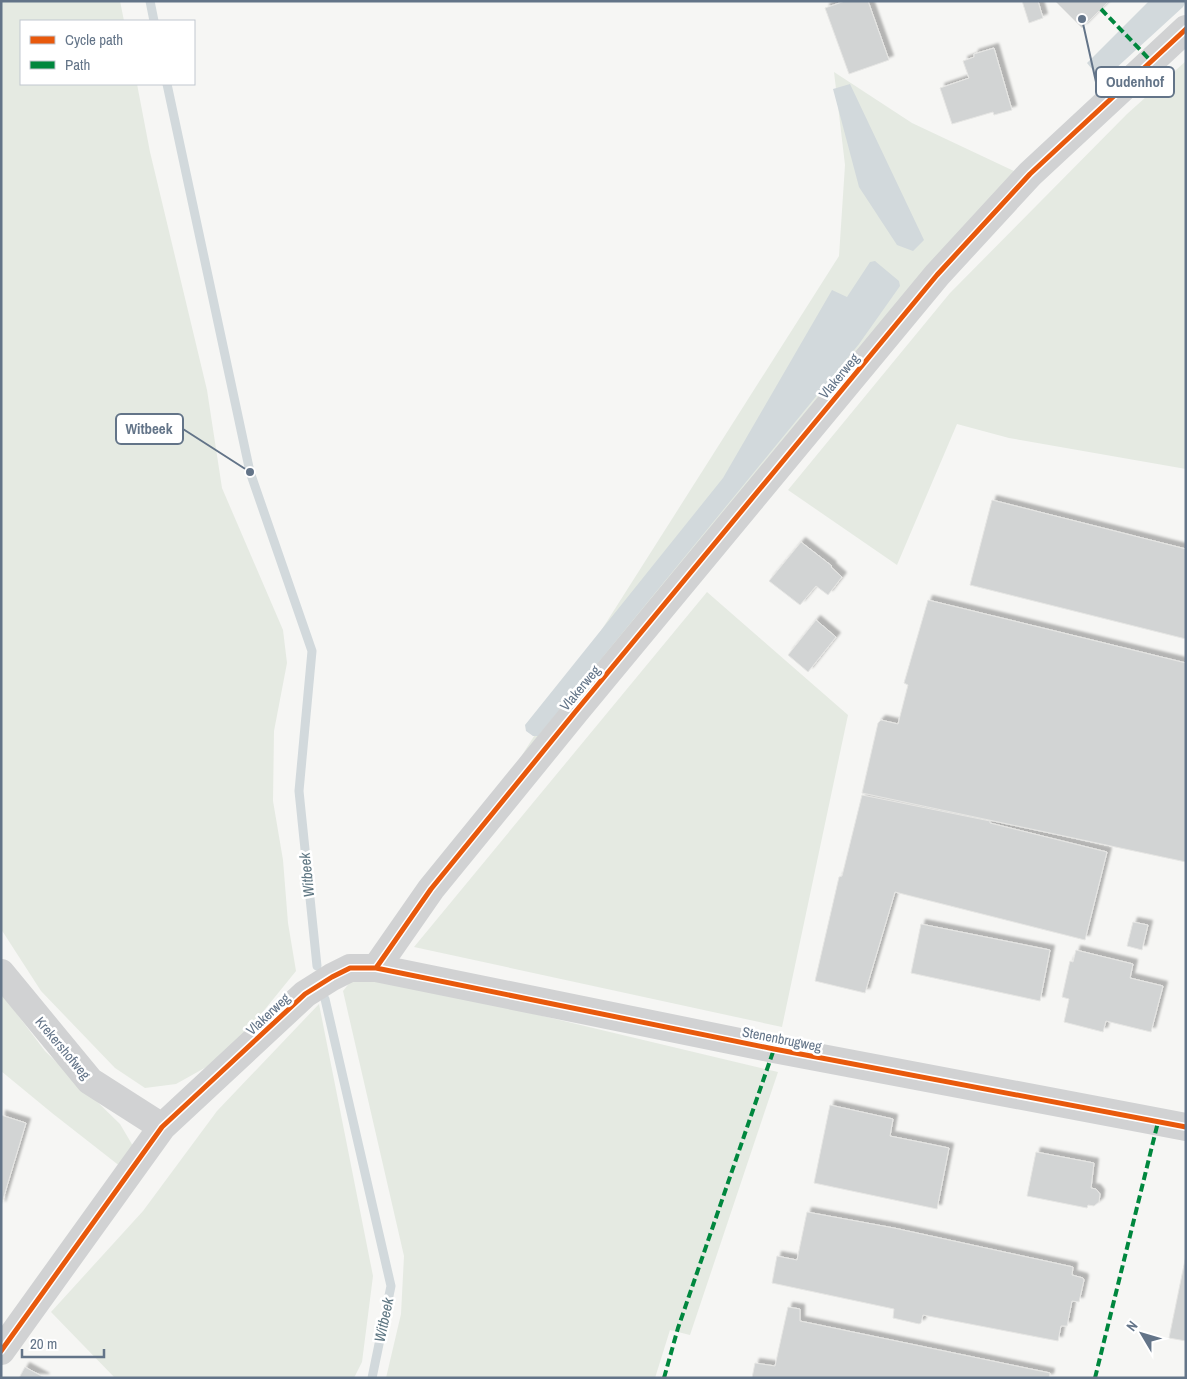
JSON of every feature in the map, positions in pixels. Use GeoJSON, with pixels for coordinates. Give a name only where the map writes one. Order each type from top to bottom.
{"type":"FeatureCollection","features":[{"type":"Feature","properties":{"kind":"street","name":"Vlakerweg"},"geometry":{"type":"LineString","coordinates":[[1,1352],[162,1127],[305,994],[332,976],[350,968],[376,968],[431,889],[937,275],[1030,174],[1186,29]]}},
{"type":"Feature","properties":{"kind":"street","name":"Stenenbrugweg"},"geometry":{"type":"LineString","coordinates":[[376,968],[774,1049],[1186,1127]]}},
{"type":"Feature","properties":{"kind":"street","name":"Krekershofweg"},"geometry":{"type":"LineString","coordinates":[[1,973],[90,1081],[162,1127]]}},
{"type":"Feature","properties":{"kind":"shaded area"},"geometry":{"type":"Polygon","coordinates":[[[1,1],[120,1],[124,20],[20,20],[20,85],[137,85],[150,152],[207,390],[222,488],[283,630],[287,663],[274,731],[273,801],[283,860],[288,923],[296,971],[249,1029],[210,1065],[176,1084],[145,1088],[115,1068],[41,991],[1,929],[1,1]]]}},
{"type":"Feature","properties":{"kind":"shaded area"},"geometry":{"type":"Polygon","coordinates":[[[1149,1],[1186,1],[1183,7],[1102,81],[1087,63],[1149,1]]]}},
{"type":"Feature","properties":{"kind":"shaded area"},"geometry":{"type":"Polygon","coordinates":[[[1186,61],[1186,469],[1009,438],[957,424],[897,565],[788,490],[950,293],[1127,114],[1186,61]]]}},
{"type":"Feature","properties":{"kind":"shaded area"},"geometry":{"type":"Polygon","coordinates":[[[834,72],[912,123],[1016,172],[491,804],[839,256],[845,165],[834,72]]]}},
{"type":"Feature","properties":{"kind":"shaded area"},"geometry":{"type":"Polygon","coordinates":[[[850,84],[924,240],[913,251],[897,245],[859,187],[833,89],[850,84]]]}},
{"type":"Feature","properties":{"kind":"shaded area"},"geometry":{"type":"Polygon","coordinates":[[[875,261],[899,281],[900,286],[859,344],[538,736],[533,736],[526,731],[525,725],[723,478],[832,290],[847,297],[870,262],[875,261]]]}},
{"type":"Feature","properties":{"kind":"shaded area"},"geometry":{"type":"Polygon","coordinates":[[[707,592],[848,715],[782,1027],[414,947],[707,592]]]}},
{"type":"Feature","properties":{"kind":"shaded area"},"geometry":{"type":"Polygon","coordinates":[[[358,972],[778,1072],[690,1335],[670,1330],[655,1378],[386,1378],[401,1314],[404,1256],[343,991],[358,972]]]}},
{"type":"Feature","properties":{"kind":"shaded area"},"geometry":{"type":"Polygon","coordinates":[[[1,993],[45,1051],[120,1124],[133,1146],[121,1167],[1,1071],[1,993]]]}},
{"type":"Feature","properties":{"kind":"shaded area"},"geometry":{"type":"Polygon","coordinates":[[[319,1004],[373,1276],[362,1362],[354,1378],[115,1378],[51,1312],[143,1211],[217,1111],[319,1004]]]}},
{"type":"Feature","properties":{"kind":"building"},"geometry":{"type":"Polygon","coordinates":[[[845,1],[868,1],[889,60],[849,74],[825,8],[845,1]]]}},
{"type":"Feature","properties":{"kind":"building"},"geometry":{"type":"Polygon","coordinates":[[[1022,1],[1038,1],[1043,18],[1029,23],[1022,1]]]}},
{"type":"Feature","properties":{"kind":"building"},"geometry":{"type":"Polygon","coordinates":[[[1055,1],[1109,1],[1082,28],[1055,1]]]}},
{"type":"Feature","properties":{"kind":"building"},"geometry":{"type":"Polygon","coordinates":[[[994,48],[1012,110],[994,115],[993,112],[952,124],[940,88],[969,78],[963,61],[974,57],[974,54],[994,48]]]}},
{"type":"Feature","properties":{"kind":"building"},"geometry":{"type":"Polygon","coordinates":[[[992,500],[1186,549],[1186,639],[970,585],[992,500]]]}},
{"type":"Feature","properties":{"kind":"building"},"geometry":{"type":"Polygon","coordinates":[[[801,542],[832,566],[842,577],[828,595],[816,586],[800,605],[769,581],[801,542]]]}},
{"type":"Feature","properties":{"kind":"building"},"geometry":{"type":"Polygon","coordinates":[[[928,600],[1186,663],[1186,862],[862,793],[878,723],[881,720],[898,724],[908,685],[904,683],[928,600]]]}},
{"type":"Feature","properties":{"kind":"building"},"geometry":{"type":"Polygon","coordinates":[[[816,620],[836,637],[808,672],[788,655],[816,620]]]}},
{"type":"Feature","properties":{"kind":"building"},"geometry":{"type":"Polygon","coordinates":[[[862,795],[990,821],[990,823],[1107,852],[1085,940],[895,892],[865,993],[815,981],[839,877],[842,876],[862,795]]]}},
{"type":"Feature","properties":{"kind":"building"},"geometry":{"type":"Polygon","coordinates":[[[1133,922],[1148,925],[1142,950],[1127,946],[1133,922]]]}},
{"type":"Feature","properties":{"kind":"building"},"geometry":{"type":"Polygon","coordinates":[[[921,924],[1050,950],[1040,1001],[911,973],[921,924]]]}},
{"type":"Feature","properties":{"kind":"building"},"geometry":{"type":"Polygon","coordinates":[[[1076,950],[1133,964],[1130,978],[1163,986],[1151,1032],[1106,1021],[1103,1032],[1064,1022],[1069,999],[1062,997],[1070,961],[1073,962],[1076,950]]]}},
{"type":"Feature","properties":{"kind":"building"},"geometry":{"type":"Polygon","coordinates":[[[830,1105],[893,1119],[890,1136],[949,1148],[937,1209],[814,1183],[830,1105]]]}},
{"type":"Feature","properties":{"kind":"building"},"geometry":{"type":"Polygon","coordinates":[[[1,1115],[26,1123],[1,1206],[1,1115]]]}},
{"type":"Feature","properties":{"kind":"building"},"geometry":{"type":"Polygon","coordinates":[[[1036,1152],[1094,1163],[1091,1188],[1096,1189],[1100,1194],[1099,1202],[1094,1206],[1088,1205],[1087,1208],[1027,1196],[1036,1152]]]}},
{"type":"Feature","properties":{"kind":"building"},"geometry":{"type":"Polygon","coordinates":[[[807,1212],[894,1228],[1073,1267],[1072,1275],[1084,1280],[1079,1302],[1072,1301],[1067,1326],[1061,1326],[1058,1341],[923,1315],[919,1324],[893,1318],[894,1309],[772,1283],[777,1256],[797,1260],[807,1212]]]}},
{"type":"Feature","properties":{"kind":"building"},"geometry":{"type":"Polygon","coordinates":[[[1186,1255],[1186,1341],[1169,1338],[1186,1255]]]}},
{"type":"Feature","properties":{"kind":"building"},"geometry":{"type":"Polygon","coordinates":[[[788,1307],[800,1309],[800,1321],[1050,1373],[1049,1378],[752,1378],[755,1363],[775,1366],[788,1307]]]}},
{"type":"Feature","properties":{"kind":"building"},"geometry":{"type":"Polygon","coordinates":[[[25,1367],[45,1378],[19,1378],[25,1367]]]}},
{"type":"Feature","properties":{"kind":"waterway","name":"Witbeek"},"geometry":{"type":"LineString","coordinates":[[150,1],[154,20]]}},
{"type":"Feature","properties":{"kind":"waterway","name":"Witbeek"},"geometry":{"type":"LineString","coordinates":[[167,85],[250,472],[312,651],[299,791],[317,966]]}},
{"type":"Feature","properties":{"kind":"waterway","name":"Witbeek"},"geometry":{"type":"LineString","coordinates":[[325,999],[391,1286],[372,1378]]}},
{"type":"Feature","properties":{"kind":"marked path"},"geometry":{"type":"LineString","coordinates":[[1101,9],[1151,61]]}},
{"type":"Feature","properties":{"kind":"marked path"},"geometry":{"type":"LineString","coordinates":[[664,1378],[678,1328],[774,1049]]}},
{"type":"Feature","properties":{"kind":"marked path"},"geometry":{"type":"LineString","coordinates":[[1095,1378],[1158,1122]]}},
{"type":"Feature","properties":{"kind":"cycle path"},"geometry":{"type":"LineString","coordinates":[[1,1351],[162,1127],[305,994],[350,968],[376,968],[431,889],[937,275],[1030,174],[1186,29]]}},
{"type":"Feature","properties":{"kind":"cycle path"},"geometry":{"type":"LineString","coordinates":[[376,968],[774,1049],[1186,1127]]}},
{"type":"Feature","properties":{"kind":"place","name":"Oudenhof"},"geometry":{"type":"Point","coordinates":[1082,19]}},
{"type":"Feature","properties":{"kind":"place","name":"Witbeek"},"geometry":{"type":"Point","coordinates":[250,472]}}]}
